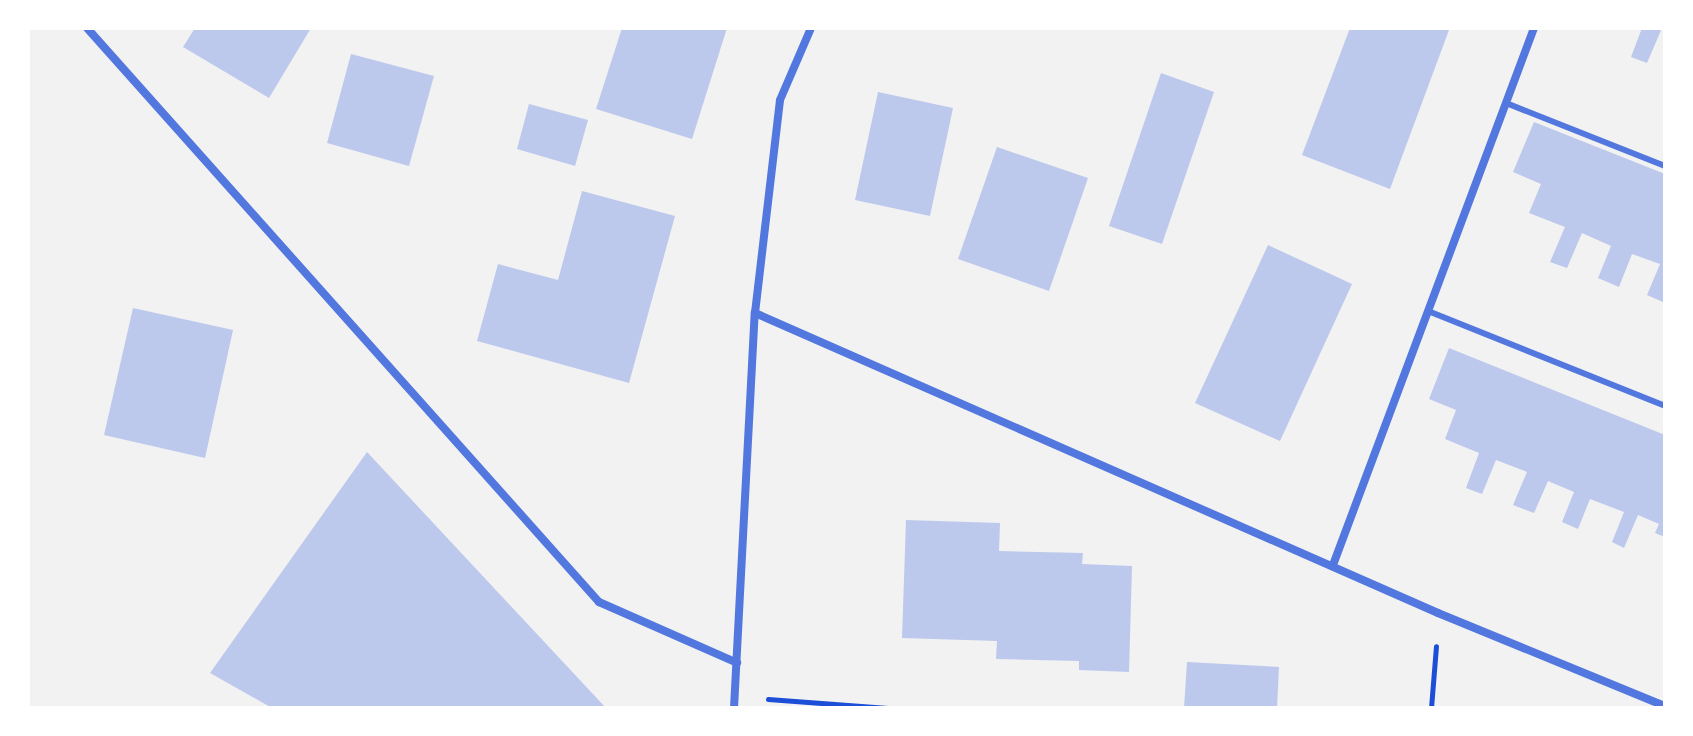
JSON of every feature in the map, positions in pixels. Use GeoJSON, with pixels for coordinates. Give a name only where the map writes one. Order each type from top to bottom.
{"type":"FeatureCollection","features":[{"type":"Feature","properties":{"kind":"street"},"geometry":{"type":"LineString","coordinates":[[87,28],[599,602],[737,663]]}},
{"type":"Feature","properties":{"kind":"street"},"geometry":{"type":"LineString","coordinates":[[734,708],[755,313],[780,100],[811,28]]}},
{"type":"Feature","properties":{"kind":"street"},"geometry":{"type":"LineString","coordinates":[[1333,565],[1534,28]]}},
{"type":"Feature","properties":{"kind":"street"},"geometry":{"type":"LineString","coordinates":[[755,313],[1438,613],[1665,706]]}},
{"type":"Feature","properties":{"kind":"lane"},"geometry":{"type":"LineString","coordinates":[[1506,103],[1665,166]]}},
{"type":"Feature","properties":{"kind":"lane"},"geometry":{"type":"LineString","coordinates":[[1428,311],[1665,406]]}},
{"type":"Feature","properties":{"kind":"path"},"geometry":{"type":"LineString","coordinates":[[1431,708],[1438,613]]}},
{"type":"Feature","properties":{"kind":"path"},"geometry":{"type":"LineString","coordinates":[[735,696],[888,708]]}},
{"type":"Feature","properties":{"kind":"building"},"geometry":{"type":"Polygon","coordinates":[[[195,28],[311,28],[269,98],[183,47],[195,28]]]}},
{"type":"Feature","properties":{"kind":"building"},"geometry":{"type":"Polygon","coordinates":[[[622,28],[727,28],[692,139],[596,109],[622,28]]]}},
{"type":"Feature","properties":{"kind":"building"},"geometry":{"type":"Polygon","coordinates":[[[1350,28],[1449,30],[1390,189],[1302,155],[1350,28]]]}},
{"type":"Feature","properties":{"kind":"building"},"geometry":{"type":"Polygon","coordinates":[[[1642,28],[1662,28],[1647,63],[1631,57],[1642,28]]]}},
{"type":"Feature","properties":{"kind":"building"},"geometry":{"type":"Polygon","coordinates":[[[351,54],[434,76],[409,166],[327,143],[351,54]]]}},
{"type":"Feature","properties":{"kind":"building"},"geometry":{"type":"Polygon","coordinates":[[[1161,73],[1214,92],[1162,244],[1109,226],[1161,73]]]}},
{"type":"Feature","properties":{"kind":"building"},"geometry":{"type":"Polygon","coordinates":[[[878,92],[953,108],[930,216],[855,200],[878,92]]]}},
{"type":"Feature","properties":{"kind":"building"},"geometry":{"type":"Polygon","coordinates":[[[529,104],[588,120],[575,166],[517,149],[529,104]]]}},
{"type":"Feature","properties":{"kind":"building"},"geometry":{"type":"Polygon","coordinates":[[[1534,122],[1665,174],[1663,302],[1647,295],[1660,264],[1632,254],[1619,287],[1598,278],[1611,246],[1582,233],[1567,268],[1550,262],[1565,227],[1529,213],[1541,184],[1513,172],[1534,122]]]}},
{"type":"Feature","properties":{"kind":"building"},"geometry":{"type":"Polygon","coordinates":[[[997,147],[1088,178],[1049,291],[958,259],[997,147]]]}},
{"type":"Feature","properties":{"kind":"building"},"geometry":{"type":"Polygon","coordinates":[[[582,191],[675,216],[629,383],[477,341],[498,264],[558,280],[582,191]]]}},
{"type":"Feature","properties":{"kind":"building"},"geometry":{"type":"Polygon","coordinates":[[[1268,245],[1352,284],[1280,441],[1195,403],[1268,245]]]}},
{"type":"Feature","properties":{"kind":"building"},"geometry":{"type":"Polygon","coordinates":[[[133,308],[233,330],[205,458],[104,435],[133,308]]]}},
{"type":"Feature","properties":{"kind":"building"},"geometry":{"type":"Polygon","coordinates":[[[1449,348],[1665,435],[1665,537],[1655,533],[1659,524],[1638,515],[1624,548],[1612,542],[1624,512],[1590,499],[1578,529],[1562,522],[1574,492],[1548,481],[1534,513],[1513,505],[1527,472],[1496,460],[1482,494],[1466,488],[1479,453],[1445,439],[1456,410],[1429,399],[1449,348]]]}},
{"type":"Feature","properties":{"kind":"building"},"geometry":{"type":"Polygon","coordinates":[[[367,452],[606,708],[272,708],[210,673],[367,452]]]}},
{"type":"Feature","properties":{"kind":"building"},"geometry":{"type":"Polygon","coordinates":[[[906,520],[1000,523],[999,551],[1083,553],[1082,564],[1132,566],[1129,672],[1079,670],[1079,661],[996,659],[997,641],[902,638],[906,520]]]}},
{"type":"Feature","properties":{"kind":"building"},"geometry":{"type":"Polygon","coordinates":[[[1187,662],[1279,667],[1277,708],[1184,708],[1187,662]]]}}]}
